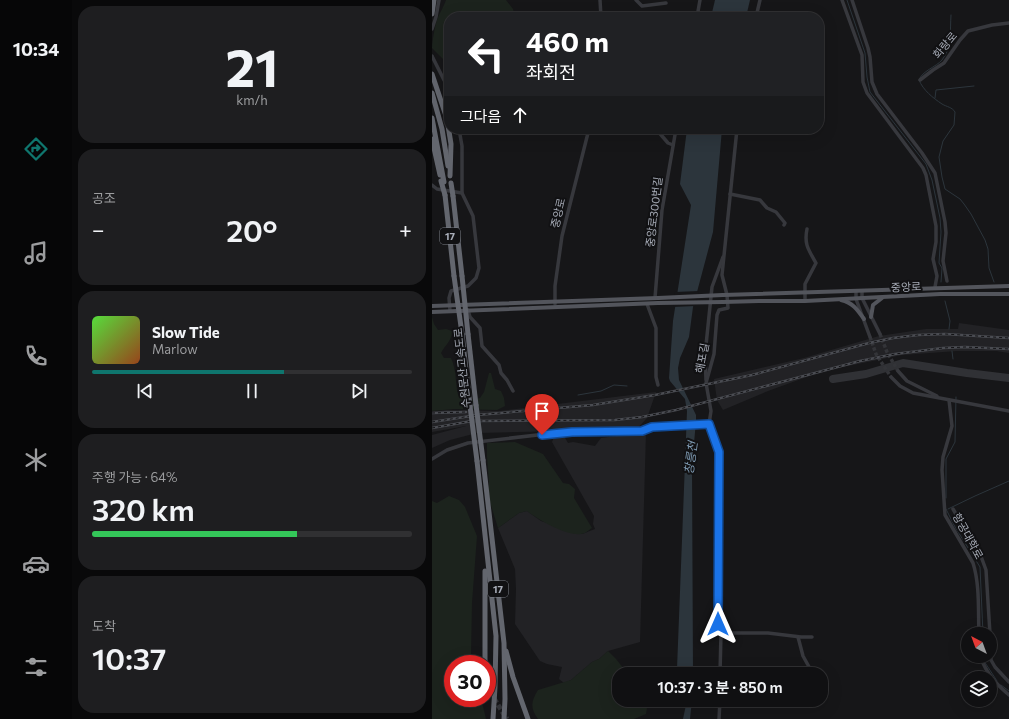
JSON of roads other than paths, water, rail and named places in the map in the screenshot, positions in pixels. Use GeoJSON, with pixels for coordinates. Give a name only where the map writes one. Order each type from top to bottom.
{"type":"FeatureCollection","features":[{"type":"Feature","properties":{"kind":"highway"},"geometry":{"type":"LineString","coordinates":[[432,14],[434,0]]}},
{"type":"Feature","properties":{"kind":"highway"},"geometry":{"type":"LineString","coordinates":[[432,74],[444,110]]}},
{"type":"Feature","properties":{"kind":"highway","name":"수원문산고속도로"},"geometry":{"type":"LineString","coordinates":[[432,93],[442,129],[452,182],[468,334],[477,460],[496,636],[493,719]]}},
{"type":"Feature","properties":{"kind":"highway","name":"수원문산고속도로"},"geometry":{"type":"LineString","coordinates":[[432,118],[445,195],[462,334],[483,460],[504,643],[504,719]]}},
{"type":"Feature","properties":{"kind":"highway"},"geometry":{"type":"LineString","coordinates":[[449,134],[451,144],[450,176]]}},
{"type":"Feature","properties":{"kind":"highway"},"geometry":{"type":"LineString","coordinates":[[432,139],[443,181]]}},
{"type":"Feature","properties":{"kind":"highway","name":"수원문산고속도로"},"geometry":{"type":"LineString","coordinates":[[485,544],[485,655]]}},
{"type":"Feature","properties":{"kind":"highway","name":"수원문산고속도로"},"geometry":{"type":"LineString","coordinates":[[504,643],[512,677],[528,719]]}},
{"type":"Feature","properties":{"kind":"main road","name":"중앙로"},"geometry":{"type":"LineString","coordinates":[[656,298],[935,287],[983,288],[1009,286]]}},
{"type":"Feature","properties":{"kind":"main road","name":"중앙로"},"geometry":{"type":"LineString","coordinates":[[647,304],[805,301],[940,294],[1009,294]]}},
{"type":"Feature","properties":{"kind":"main road"},"geometry":{"type":"LineString","coordinates":[[871,317],[873,305],[877,300],[885,297]]}},
{"type":"Feature","properties":{"kind":"main road"},"geometry":{"type":"LineString","coordinates":[[432,306],[656,298]]}},
{"type":"Feature","properties":{"kind":"main road"},"geometry":{"type":"LineString","coordinates":[[836,299],[855,306],[864,319]]}},
{"type":"Feature","properties":{"kind":"main road"},"geometry":{"type":"LineString","coordinates":[[432,312],[647,304]]}},
{"type":"Feature","properties":{"kind":"street"},"geometry":{"type":"LineString","coordinates":[[432,29],[439,0]]}},
{"type":"Feature","properties":{"kind":"street"},"geometry":{"type":"LineString","coordinates":[[600,0],[601,12]]}},
{"type":"Feature","properties":{"kind":"street"},"geometry":{"type":"LineString","coordinates":[[636,0],[642,6],[666,3]]}},
{"type":"Feature","properties":{"kind":"street"},"geometry":{"type":"LineString","coordinates":[[698,12],[700,0]]}},
{"type":"Feature","properties":{"kind":"street"},"geometry":{"type":"LineString","coordinates":[[757,12],[760,0]]}},
{"type":"Feature","properties":{"kind":"street"},"geometry":{"type":"LineString","coordinates":[[842,0],[862,55],[863,82],[867,93],[923,168],[926,175],[936,226],[936,242],[933,259],[937,276],[935,287]]}},
{"type":"Feature","properties":{"kind":"street"},"geometry":{"type":"LineString","coordinates":[[852,0],[868,48],[872,82],[877,94],[922,152],[935,173],[945,222],[946,233],[943,261],[947,281]]}},
{"type":"Feature","properties":{"kind":"street","name":"화랑로"},"geometry":{"type":"LineString","coordinates":[[920,80],[944,63],[968,31],[992,25],[1009,23]]}},
{"type":"Feature","properties":{"kind":"street"},"geometry":{"type":"LineString","coordinates":[[432,56],[444,80]]}},
{"type":"Feature","properties":{"kind":"street"},"geometry":{"type":"LineString","coordinates":[[450,311],[449,298],[451,291],[468,286],[476,278],[479,268],[473,216],[462,193],[462,146],[460,134]]}},
{"type":"Feature","properties":{"kind":"street","name":"중앙로"},"geometry":{"type":"LineString","coordinates":[[554,307],[555,286],[562,236],[588,134]]}},
{"type":"Feature","properties":{"kind":"street"},"geometry":{"type":"LineString","coordinates":[[660,134],[668,143],[673,145]]}},
{"type":"Feature","properties":{"kind":"street","name":"중앙로300번길"},"geometry":{"type":"LineString","coordinates":[[656,298],[662,210],[675,134]]}},
{"type":"Feature","properties":{"kind":"street"},"geometry":{"type":"LineString","coordinates":[[725,302],[722,275],[726,250],[736,134]]}},
{"type":"Feature","properties":{"kind":"street"},"geometry":{"type":"LineString","coordinates":[[915,159],[922,152]]}},
{"type":"Feature","properties":{"kind":"street"},"geometry":{"type":"LineString","coordinates":[[432,185],[437,189],[462,193]]}},
{"type":"Feature","properties":{"kind":"street"},"geometry":{"type":"LineString","coordinates":[[730,194],[760,200],[767,208],[776,212],[785,223],[784,225]]}},
{"type":"Feature","properties":{"kind":"street"},"geometry":{"type":"LineString","coordinates":[[805,301],[805,284],[816,263],[808,249],[805,238],[808,229]]}},
{"type":"Feature","properties":{"kind":"street"},"geometry":{"type":"LineString","coordinates":[[706,383],[705,355],[712,287],[726,250]]}},
{"type":"Feature","properties":{"kind":"street"},"geometry":{"type":"LineString","coordinates":[[856,291],[856,298],[870,337]]}},
{"type":"Feature","properties":{"kind":"street"},"geometry":{"type":"LineString","coordinates":[[862,291],[862,298],[880,334]]}},
{"type":"Feature","properties":{"kind":"street","name":"해포길"},"geometry":{"type":"LineString","coordinates":[[720,667],[721,633],[718,624],[719,452],[709,424],[711,411],[706,383],[714,354],[716,315],[719,310],[728,308],[725,302]]}},
{"type":"Feature","properties":{"kind":"street"},"geometry":{"type":"LineString","coordinates":[[647,304],[656,328],[656,377],[658,385]]}},
{"type":"Feature","properties":{"kind":"street"},"geometry":{"type":"LineString","coordinates":[[468,310],[470,317],[480,328],[482,346],[498,364],[501,374],[513,390]]}},
{"type":"Feature","properties":{"kind":"street"},"geometry":{"type":"LineString","coordinates":[[898,371],[907,381],[944,399]]}},
{"type":"Feature","properties":{"kind":"street"},"geometry":{"type":"LineString","coordinates":[[891,377],[900,386],[913,393],[1009,410]]}},
{"type":"Feature","properties":{"kind":"street","name":"항공대학로"},"geometry":{"type":"LineString","coordinates":[[950,400],[952,426],[943,457],[942,470],[945,515],[975,569],[979,627]]}},
{"type":"Feature","properties":{"kind":"street"},"geometry":{"type":"LineString","coordinates":[[432,459],[447,450],[468,443],[572,432],[642,431],[652,427],[709,424]]}},
{"type":"Feature","properties":{"kind":"street","name":"항공대학로"},"geometry":{"type":"LineString","coordinates":[[953,509],[982,560],[986,570],[990,627]]}},
{"type":"Feature","properties":{"kind":"street"},"geometry":{"type":"LineString","coordinates":[[721,633],[768,633],[798,637],[812,637]]}},
{"type":"Feature","properties":{"kind":"street"},"geometry":{"type":"LineString","coordinates":[[798,637],[803,656],[809,667]]}},
{"type":"Feature","properties":{"kind":"street"},"geometry":{"type":"LineString","coordinates":[[982,663],[985,670],[994,682],[1009,695]]}},
{"type":"Feature","properties":{"kind":"street"},"geometry":{"type":"LineString","coordinates":[[992,663],[1009,682]]}},
{"type":"Feature","properties":{"kind":"street"},"geometry":{"type":"LineString","coordinates":[[720,707],[720,719]]}},
{"type":"Feature","properties":{"kind":"water"},"geometry":{"type":"Polygon","coordinates":[[[715,0],[750,0],[747,12],[712,12],[715,0]]]}},
{"type":"Feature","properties":{"kind":"water","name":"창릉천"},"geometry":{"type":"Polygon","coordinates":[[[686,134],[722,134],[713,232],[693,307],[689,337],[680,358],[678,368],[679,380],[696,415],[696,421],[692,465],[693,667],[677,667],[687,411],[685,399],[669,378],[673,321],[691,205],[680,184],[686,134]]]}},
{"type":"Feature","properties":{"kind":"water"},"geometry":{"type":"Polygon","coordinates":[[[686,707],[691,707],[690,719],[683,719],[686,707]]]}},
{"type":"Feature","properties":{"kind":"waterway"},"geometry":{"type":"LineString","coordinates":[[847,0],[865,53],[870,92],[926,164],[932,180],[940,218],[941,232],[939,263],[942,268],[941,282]]}},
{"type":"Feature","properties":{"kind":"waterway"},"geometry":{"type":"LineString","coordinates":[[951,15],[950,38],[945,55],[942,60],[923,74],[919,80],[923,87],[932,96],[955,112],[954,125],[943,141],[939,157],[942,177],[945,189],[960,199],[964,204],[985,240],[988,249],[989,268],[994,282]]}},
{"type":"Feature","properties":{"kind":"waterway"},"geometry":{"type":"LineString","coordinates":[[935,98],[936,90],[974,86]]}},
{"type":"Feature","properties":{"kind":"waterway"},"geometry":{"type":"LineString","coordinates":[[945,301],[950,321],[949,329]]}},
{"type":"Feature","properties":{"kind":"waterway"},"geometry":{"type":"LineString","coordinates":[[952,351],[953,359]]}},
{"type":"Feature","properties":{"kind":"waterway"},"geometry":{"type":"LineString","coordinates":[[578,395],[601,391],[614,385],[627,386]]}},
{"type":"Feature","properties":{"kind":"waterway"},"geometry":{"type":"LineString","coordinates":[[946,498],[946,459],[955,442],[956,397]]}},
{"type":"Feature","properties":{"kind":"waterway"},"geometry":{"type":"LineString","coordinates":[[948,509],[1009,481]]}},
{"type":"Feature","properties":{"kind":"waterway"},"geometry":{"type":"LineString","coordinates":[[946,509],[955,527],[980,567],[983,627]]}},
{"type":"Feature","properties":{"kind":"waterway"},"geometry":{"type":"LineString","coordinates":[[985,663],[990,671]]}},
{"type":"Feature","properties":{"kind":"waterway"},"geometry":{"type":"LineString","coordinates":[[1001,685],[1009,691]]}},
{"type":"Feature","properties":{"kind":"tunnel"},"geometry":{"type":"LineString","coordinates":[[880,334],[887,352],[898,371]]}},
{"type":"Feature","properties":{"kind":"tunnel"},"geometry":{"type":"LineString","coordinates":[[870,337],[876,354],[891,377]]}},
{"type":"Feature","properties":{"kind":"tunnel"},"geometry":{"type":"LineString","coordinates":[[496,702],[507,719]]}},
{"type":"Feature","properties":{"kind":"railway"},"geometry":{"type":"LineString","coordinates":[[432,422],[477,415],[593,405],[655,395],[752,375],[869,343],[893,338],[945,334],[1009,338]]}},
{"type":"Feature","properties":{"kind":"railway"},"geometry":{"type":"LineString","coordinates":[[432,428],[472,421],[615,420],[642,417],[676,410],[860,361],[895,354],[965,347],[1009,349]]}},
{"type":"Feature","properties":{"kind":"railway"},"geometry":{"type":"LineString","coordinates":[[432,413],[466,412]]}}]}
